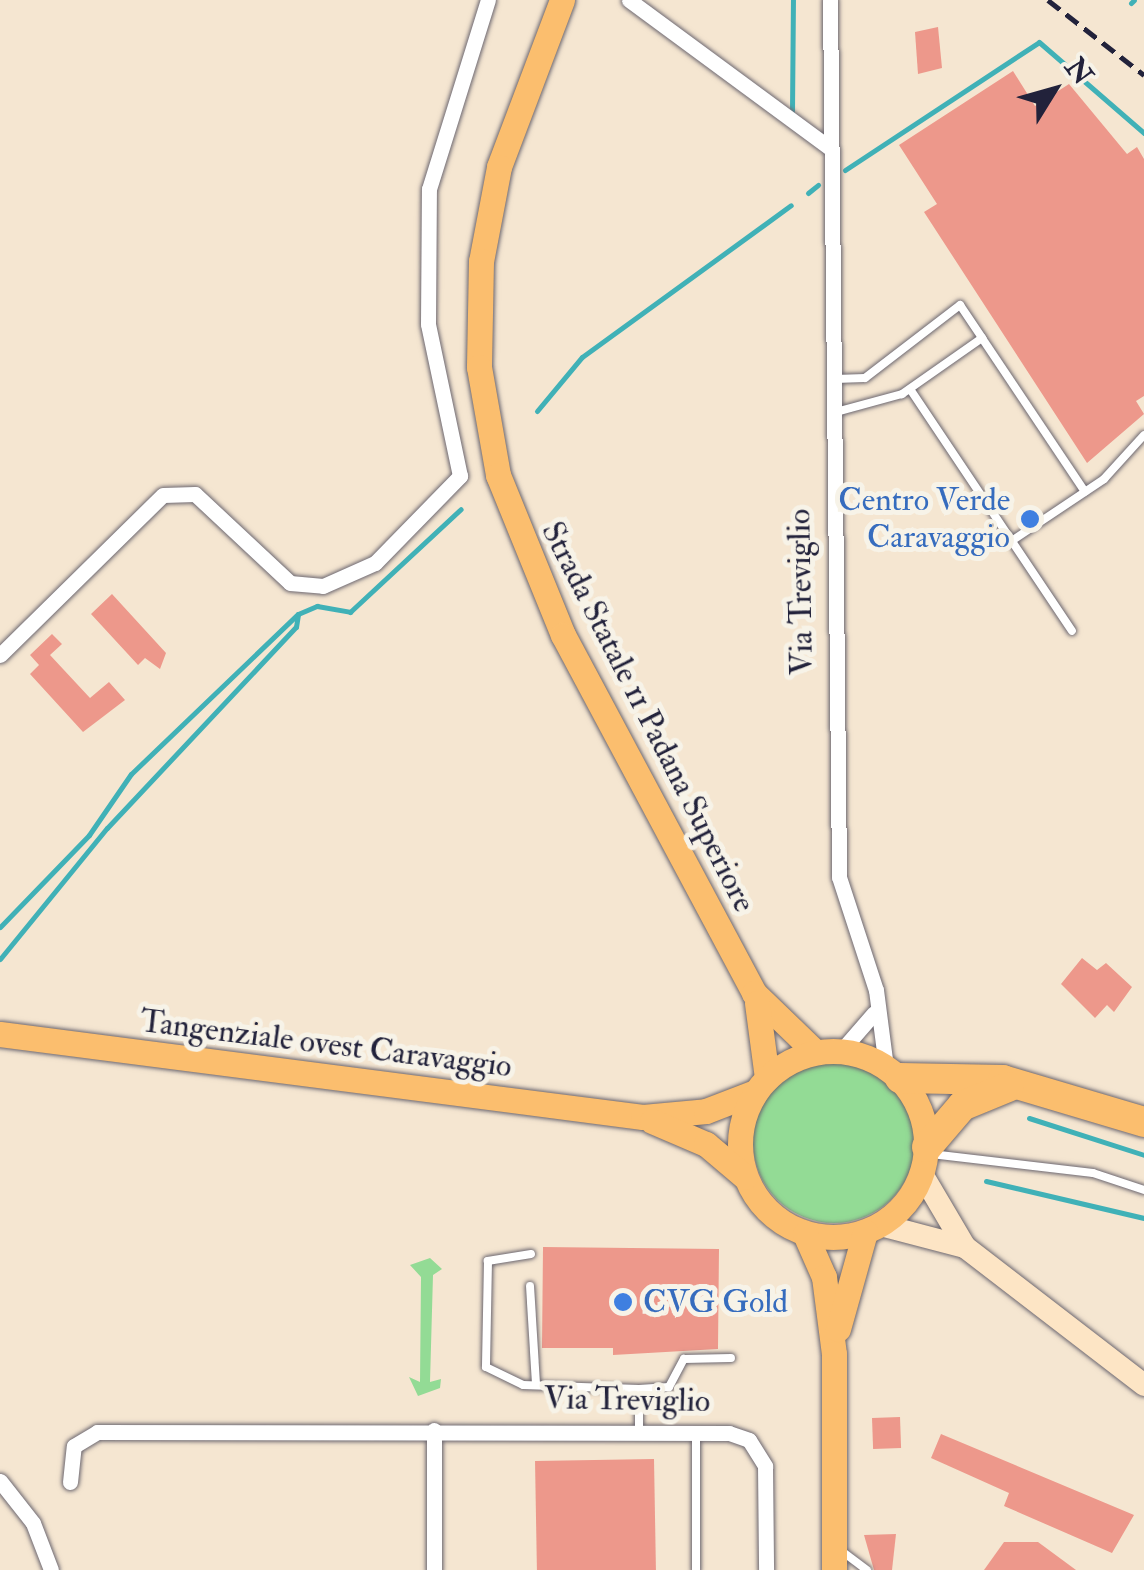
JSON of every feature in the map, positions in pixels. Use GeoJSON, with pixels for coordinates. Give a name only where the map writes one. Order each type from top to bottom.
{"type":"FeatureCollection","features":[{"type":"Feature","properties":{"kind":"highway"},"geometry":{"type":"LineString","coordinates":[[893,1072],[1021,1085],[1144,1122]]}},
{"type":"Feature","properties":{"kind":"highway"},"geometry":{"type":"LineString","coordinates":[[925,1158],[962,1106],[1021,1085]]}},
{"type":"Feature","properties":{"kind":"main road","name":"Strada Statale 11 Padana Superiore"},"geometry":{"type":"LineString","coordinates":[[562,0],[499,167],[480,261],[479,366],[496,461],[532,573],[754,993],[761,1085]]}},
{"type":"Feature","properties":{"kind":"main road","name":"Strada Statale 11 Padana Superiore"},"geometry":{"type":"LineString","coordinates":[[754,993],[828,1052]]}},
{"type":"Feature","properties":{"kind":"main road","name":"Tangenziale ovest Caravaggio"},"geometry":{"type":"LineString","coordinates":[[0,1034],[643,1118],[706,1111],[761,1085]]}},
{"type":"Feature","properties":{"kind":"main road"},"geometry":{"type":"LineString","coordinates":[[834,1546],[834,1354],[824,1277],[805,1234],[768,1211],[747,1180],[740,1142],[761,1085],[828,1052],[893,1072],[920,1110],[925,1158],[965,1247]]}},
{"type":"Feature","properties":{"kind":"main road","name":"Tangenziale ovest Caravaggio"},"geometry":{"type":"LineString","coordinates":[[643,1118],[706,1144],[747,1180]]}},
{"type":"Feature","properties":{"kind":"main road"},"geometry":{"type":"LineString","coordinates":[[834,1354],[873,1228],[925,1158]]}},
{"type":"Feature","properties":{"kind":"main road"},"geometry":{"type":"LineString","coordinates":[[805,1234],[873,1228],[965,1247],[1144,1385]]}},
{"type":"Feature","properties":{"kind":"street"},"geometry":{"type":"LineString","coordinates":[[0,656],[163,495],[196,494],[290,583],[323,586],[375,564],[460,476],[428,324],[429,190],[488,0]]}},
{"type":"Feature","properties":{"kind":"street"},"geometry":{"type":"LineString","coordinates":[[629,0],[830,155]]}},
{"type":"Feature","properties":{"kind":"street","name":"Via Treviglio"},"geometry":{"type":"LineString","coordinates":[[830,0],[839,876],[874,980],[874,1013],[893,1072]]}},
{"type":"Feature","properties":{"kind":"street"},"geometry":{"type":"LineString","coordinates":[[828,1052],[874,1013]]}},
{"type":"Feature","properties":{"kind":"street"},"geometry":{"type":"LineString","coordinates":[[434,1430],[434,1570]]}},
{"type":"Feature","properties":{"kind":"street","name":"Via Treviglio"},"geometry":{"type":"LineString","coordinates":[[70,1482],[74,1446],[97,1432],[434,1430],[739,1435],[760,1454],[766,1570]]}},
{"type":"Feature","properties":{"kind":"street"},"geometry":{"type":"LineString","coordinates":[[0,1481],[33,1522],[51,1570]]}},
{"type":"Feature","properties":{"kind":"lane"},"geometry":{"type":"LineString","coordinates":[[832,379],[864,378],[960,305],[1085,492]]}},
{"type":"Feature","properties":{"kind":"lane"},"geometry":{"type":"LineString","coordinates":[[832,412],[910,389],[982,338]]}},
{"type":"Feature","properties":{"kind":"lane"},"geometry":{"type":"LineString","coordinates":[[910,389],[1072,631]]}},
{"type":"Feature","properties":{"kind":"lane"},"geometry":{"type":"LineString","coordinates":[[1013,540],[1085,492],[1144,434]]}},
{"type":"Feature","properties":{"kind":"lane"},"geometry":{"type":"LineString","coordinates":[[925,1158],[1093,1173],[1144,1190]]}},
{"type":"Feature","properties":{"kind":"lane"},"geometry":{"type":"LineString","coordinates":[[532,1254],[488,1261],[483,1350],[498,1379],[536,1385],[669,1387],[684,1359],[731,1358]]}},
{"type":"Feature","properties":{"kind":"lane"},"geometry":{"type":"LineString","coordinates":[[530,1286],[536,1385]]}},
{"type":"Feature","properties":{"kind":"lane"},"geometry":{"type":"LineString","coordinates":[[638,1389],[639,1432]]}},
{"type":"Feature","properties":{"kind":"lane"},"geometry":{"type":"LineString","coordinates":[[696,1432],[696,1570]]}},
{"type":"Feature","properties":{"kind":"lane"},"geometry":{"type":"LineString","coordinates":[[822,1570],[834,1546],[867,1570]]}},
{"type":"Feature","properties":{"kind":"green space"},"geometry":{"type":"Polygon","coordinates":[[[834,1061],[865,1067],[892,1084],[909,1111],[915,1142],[909,1173],[892,1200],[865,1217],[834,1223],[803,1217],[776,1200],[759,1173],[753,1142],[759,1111],[776,1084],[803,1067],[834,1061]]]}},
{"type":"Feature","properties":{"kind":"green space"},"geometry":{"type":"Polygon","coordinates":[[[430,1258],[442,1269],[433,1275],[430,1382],[441,1379],[440,1388],[418,1396],[409,1377],[420,1382],[421,1277],[410,1265],[430,1258]]]}},
{"type":"Feature","properties":{"kind":"building"},"geometry":{"type":"Polygon","coordinates":[[[938,27],[942,68],[918,74],[915,32],[938,27]]]}},
{"type":"Feature","properties":{"kind":"building"},"geometry":{"type":"Polygon","coordinates":[[[1013,71],[1035,106],[1069,84],[1127,154],[1137,147],[1144,159],[1144,396],[1136,401],[1144,414],[1087,463],[924,212],[937,204],[899,145],[1013,71]]]}},
{"type":"Feature","properties":{"kind":"building"},"geometry":{"type":"Polygon","coordinates":[[[112,594],[166,653],[160,669],[145,658],[138,665],[91,614],[112,594]]]}},
{"type":"Feature","properties":{"kind":"building"},"geometry":{"type":"Polygon","coordinates":[[[52,634],[62,644],[50,655],[90,698],[109,682],[125,700],[83,732],[30,674],[39,665],[30,655],[52,634]]]}},
{"type":"Feature","properties":{"kind":"building"},"geometry":{"type":"Polygon","coordinates":[[[1082,958],[1097,970],[1106,963],[1132,987],[1114,1012],[1107,1005],[1095,1018],[1061,984],[1082,958]]]}},
{"type":"Feature","properties":{"kind":"building"},"geometry":{"type":"Polygon","coordinates":[[[543,1247],[719,1249],[718,1349],[613,1355],[613,1348],[542,1348],[543,1247]]]}},
{"type":"Feature","properties":{"kind":"building"},"geometry":{"type":"Polygon","coordinates":[[[900,1417],[901,1448],[873,1449],[872,1418],[900,1417]]]}},
{"type":"Feature","properties":{"kind":"building"},"geometry":{"type":"Polygon","coordinates":[[[941,1434],[1134,1515],[1112,1553],[1004,1506],[1009,1493],[931,1458],[941,1434]]]}},
{"type":"Feature","properties":{"kind":"building"},"geometry":{"type":"Polygon","coordinates":[[[654,1459],[656,1570],[537,1570],[535,1461],[654,1459]]]}},
{"type":"Feature","properties":{"kind":"building"},"geometry":{"type":"Polygon","coordinates":[[[896,1534],[892,1570],[874,1570],[864,1535],[896,1534]]]}},
{"type":"Feature","properties":{"kind":"building"},"geometry":{"type":"Polygon","coordinates":[[[1004,1542],[1038,1542],[1076,1570],[984,1570],[1004,1542]]]}},
{"type":"Feature","properties":{"kind":"waterway"},"geometry":{"type":"LineString","coordinates":[[792,111],[793,0]]}},
{"type":"Feature","properties":{"kind":"waterway"},"geometry":{"type":"LineString","coordinates":[[1131,3],[1134,0]]}},
{"type":"Feature","properties":{"kind":"waterway"},"geometry":{"type":"LineString","coordinates":[[845,170],[1039,42],[1144,133]]}},
{"type":"Feature","properties":{"kind":"waterway"},"geometry":{"type":"LineString","coordinates":[[808,193],[818,185]]}},
{"type":"Feature","properties":{"kind":"waterway"},"geometry":{"type":"LineString","coordinates":[[537,411],[582,357],[791,205]]}},
{"type":"Feature","properties":{"kind":"waterway"},"geometry":{"type":"LineString","coordinates":[[0,959],[107,828],[296,627],[298,614],[317,606],[350,612],[461,509]]}},
{"type":"Feature","properties":{"kind":"waterway"},"geometry":{"type":"LineString","coordinates":[[0,927],[89,835],[131,774],[298,614]]}},
{"type":"Feature","properties":{"kind":"waterway"},"geometry":{"type":"LineString","coordinates":[[1029,1118],[1144,1155]]}},
{"type":"Feature","properties":{"kind":"waterway"},"geometry":{"type":"LineString","coordinates":[[986,1181],[1144,1218]]}},
{"type":"Feature","properties":{"kind":"railway"},"geometry":{"type":"LineString","coordinates":[[1048,0],[1144,75]]}},
{"type":"Feature","properties":{"kind":"place","name":"Centro Verde Caravaggio"},"geometry":{"type":"Point","coordinates":[1030,519]}},
{"type":"Feature","properties":{"kind":"place","name":"CVG Gold"},"geometry":{"type":"Point","coordinates":[623,1302]}}]}
